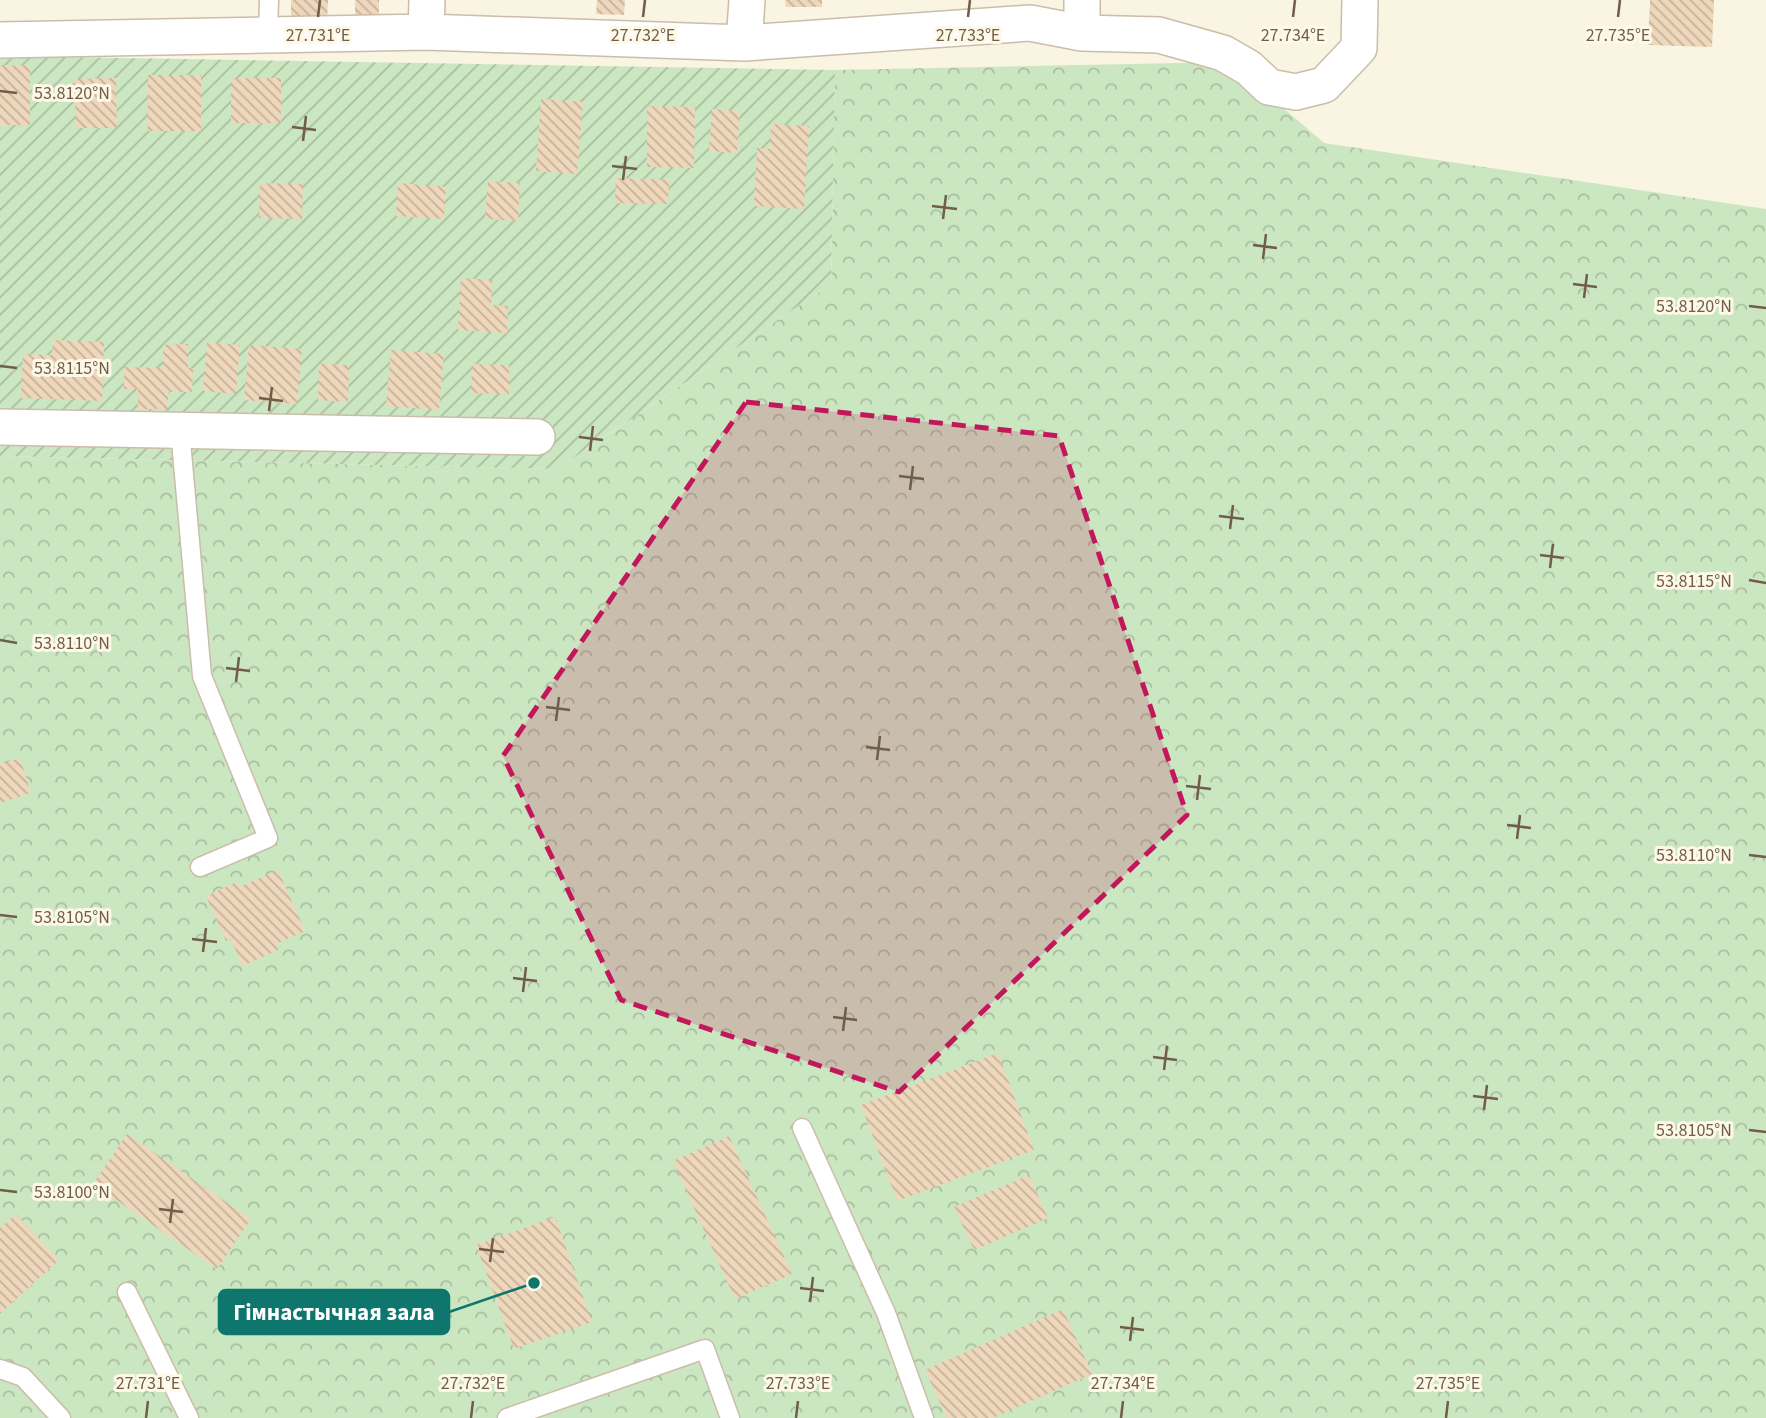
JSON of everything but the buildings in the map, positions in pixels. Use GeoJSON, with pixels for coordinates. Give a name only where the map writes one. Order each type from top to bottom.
{"type":"FeatureCollection","features":[{"type":"Feature","properties":{"kind":"street"},"geometry":{"type":"LineString","coordinates":[[744,43],[747,0]]}},
{"type":"Feature","properties":{"kind":"street"},"geometry":{"type":"LineString","coordinates":[[0,40],[268,17],[426,16],[744,43],[1030,23],[1082,16],[1223,53],[1249,68],[1269,87],[1296,92],[1324,85],[1359,48],[1360,0]]}},
{"type":"Feature","properties":{"kind":"street"},"geometry":{"type":"LineString","coordinates":[[0,427],[537,437]]}},
{"type":"Feature","properties":{"kind":"lane"},"geometry":{"type":"LineString","coordinates":[[180,430],[202,676],[268,838],[200,867]]}},
{"type":"Feature","properties":{"kind":"lane"},"geometry":{"type":"LineString","coordinates":[[802,1128],[886,1313],[924,1418]]}},
{"type":"Feature","properties":{"kind":"lane"},"geometry":{"type":"LineString","coordinates":[[127,1292],[189,1418]]}},
{"type":"Feature","properties":{"kind":"lane"},"geometry":{"type":"LineString","coordinates":[[506,1418],[705,1349],[730,1418]]}},
{"type":"Feature","properties":{"kind":"lane"},"geometry":{"type":"LineString","coordinates":[[0,1368],[23,1377],[61,1418]]}},
{"type":"Feature","properties":{"kind":"highlighted area"},"geometry":{"type":"Polygon","coordinates":[[[746,402],[1059,436],[1187,815],[899,1092],[621,1000],[503,756],[746,402]]]}},
{"type":"Feature","properties":{"kind":"green space"},"geometry":{"type":"Polygon","coordinates":[[[0,56],[835,70],[831,284],[557,469],[0,456],[0,56]]]}},
{"type":"Feature","properties":{"kind":"green space"},"geometry":{"type":"Polygon","coordinates":[[[1230,62],[1324,143],[1766,209],[1766,1418],[0,1418],[0,456],[557,469],[831,284],[835,70],[1230,62]]]}},
{"type":"Feature","properties":{"kind":"place","name":"Гімнастычная зала"},"geometry":{"type":"Point","coordinates":[534,1283]}}]}
